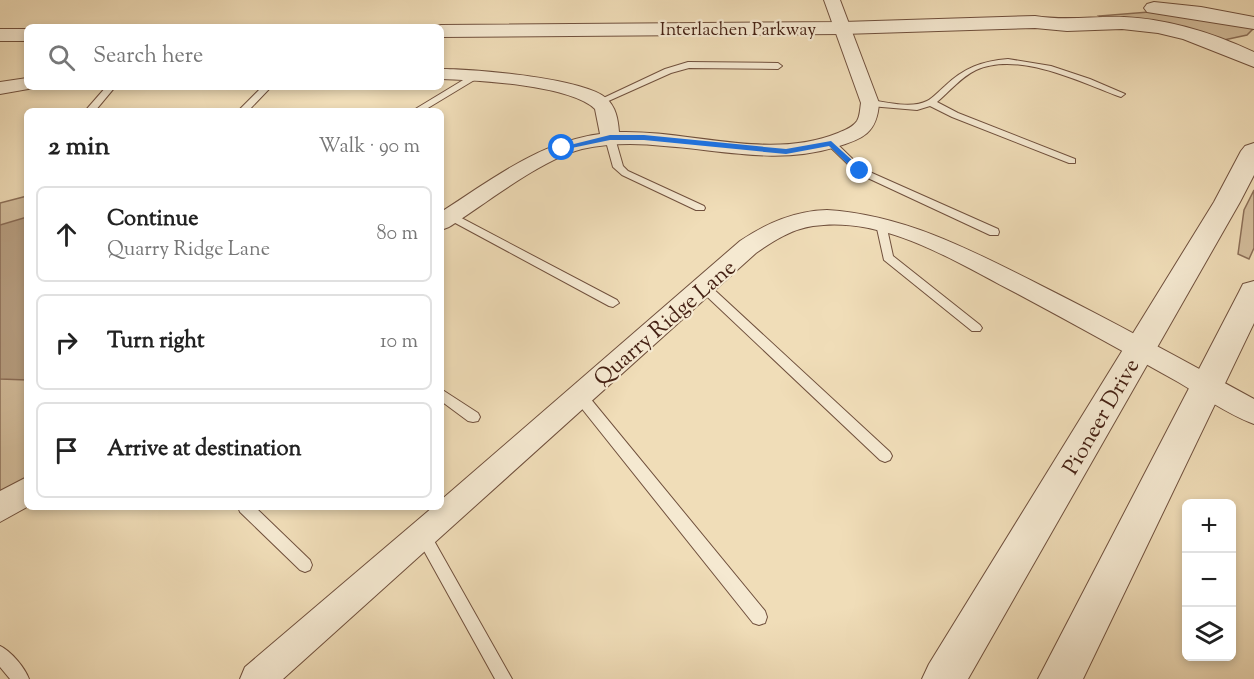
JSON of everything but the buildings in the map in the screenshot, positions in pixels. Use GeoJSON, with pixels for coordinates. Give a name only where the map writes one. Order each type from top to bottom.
{"type":"FeatureCollection","features":[{"type":"Feature","properties":{"kind":"street"},"geometry":{"type":"LineString","coordinates":[[446,219],[544,156],[562,148],[610,138],[644,138],[786,152],[831,143],[856,133],[867,121],[870,103],[832,0]]}},
{"type":"Feature","properties":{"kind":"street","name":"Interlachen Parkway"},"geometry":{"type":"LineString","coordinates":[[1035,22],[1047,16],[1147,8],[1201,13],[1254,23]]}},
{"type":"Feature","properties":{"kind":"street","name":"Interlachen Parkway"},"geometry":{"type":"LineString","coordinates":[[444,32],[843,28],[1035,22],[1057,27],[1111,23],[1155,26],[1208,39],[1254,60]]}},
{"type":"Feature","properties":{"kind":"street"},"geometry":{"type":"LineString","coordinates":[[0,35],[24,35]]}},
{"type":"Feature","properties":{"kind":"street"},"geometry":{"type":"LineString","coordinates":[[444,74],[509,77],[569,90],[601,101],[606,108],[610,138]]}},
{"type":"Feature","properties":{"kind":"street"},"geometry":{"type":"LineString","coordinates":[[0,88],[24,84]]}},
{"type":"Feature","properties":{"kind":"street","name":"Pioneer Drive"},"geometry":{"type":"LineString","coordinates":[[944,679],[1227,202],[1254,152]]}},
{"type":"Feature","properties":{"kind":"street","name":"Quarry Ridge Lane"},"geometry":{"type":"LineString","coordinates":[[257,679],[423,536],[748,248],[780,226],[825,217],[855,218],[932,240],[1140,348],[1254,412]]}},
{"type":"Feature","properties":{"kind":"street"},"geometry":{"type":"LineString","coordinates":[[1060,679],[1254,292]]}},
{"type":"Feature","properties":{"kind":"street"},"geometry":{"type":"LineString","coordinates":[[0,508],[24,492]]}},
{"type":"Feature","properties":{"kind":"lane"},"geometry":{"type":"LineString","coordinates":[[870,103],[917,107],[931,103],[973,68],[988,63],[1023,63],[1042,66],[1121,94]]}},
{"type":"Feature","properties":{"kind":"lane"},"geometry":{"type":"LineString","coordinates":[[601,101],[668,71],[688,65],[778,66]]}},
{"type":"Feature","properties":{"kind":"lane"},"geometry":{"type":"LineString","coordinates":[[422,108],[478,74]]}},
{"type":"Feature","properties":{"kind":"lane"},"geometry":{"type":"LineString","coordinates":[[93,108],[108,90]]}},
{"type":"Feature","properties":{"kind":"lane"},"geometry":{"type":"LineString","coordinates":[[246,108],[264,90]]}},
{"type":"Feature","properties":{"kind":"lane"},"geometry":{"type":"LineString","coordinates":[[931,103],[955,115],[1072,161]]}},
{"type":"Feature","properties":{"kind":"lane"},"geometry":{"type":"LineString","coordinates":[[610,138],[618,167],[700,208]]}},
{"type":"Feature","properties":{"kind":"lane"},"geometry":{"type":"LineString","coordinates":[[831,143],[860,171],[994,232]]}},
{"type":"Feature","properties":{"kind":"lane"},"geometry":{"type":"LineString","coordinates":[[446,219],[613,303]]}},
{"type":"Feature","properties":{"kind":"lane"},"geometry":{"type":"LineString","coordinates":[[881,224],[888,257],[976,328]]}},
{"type":"Feature","properties":{"kind":"lane"},"geometry":{"type":"LineString","coordinates":[[704,287],[885,456]]}},
{"type":"Feature","properties":{"kind":"lane"},"geometry":{"type":"LineString","coordinates":[[444,395],[473,417]]}},
{"type":"Feature","properties":{"kind":"lane"},"geometry":{"type":"LineString","coordinates":[[580,396],[759,617]]}},
{"type":"Feature","properties":{"kind":"lane"},"geometry":{"type":"LineString","coordinates":[[248,510],[305,565]]}},
{"type":"Feature","properties":{"kind":"lane"},"geometry":{"type":"LineString","coordinates":[[423,536],[504,679]]}},
{"type":"Feature","properties":{"kind":"lane"},"geometry":{"type":"LineString","coordinates":[[0,654],[21,679]]}},
{"type":"Feature","properties":{"kind":"shaded area"},"geometry":{"type":"Polygon","coordinates":[[[1149,12],[1254,28],[1247,35],[1224,40],[1104,19],[1099,16],[1149,12]]]}},
{"type":"Feature","properties":{"kind":"shaded area"},"geometry":{"type":"Polygon","coordinates":[[[1254,190],[1254,248],[1249,259],[1238,254],[1244,210],[1254,190]]]}},
{"type":"Feature","properties":{"kind":"shaded area"},"geometry":{"type":"Polygon","coordinates":[[[24,197],[24,492],[0,508],[0,203],[24,197]]]}},
{"type":"Feature","properties":{"kind":"shaded area"},"geometry":{"type":"Polygon","coordinates":[[[24,218],[24,380],[0,379],[0,225],[24,218]]]}},
{"type":"Feature","properties":{"kind":"route"},"geometry":{"type":"LineString","coordinates":[[562,148],[610,138],[644,138],[786,152],[831,143],[860,171]]}}]}
